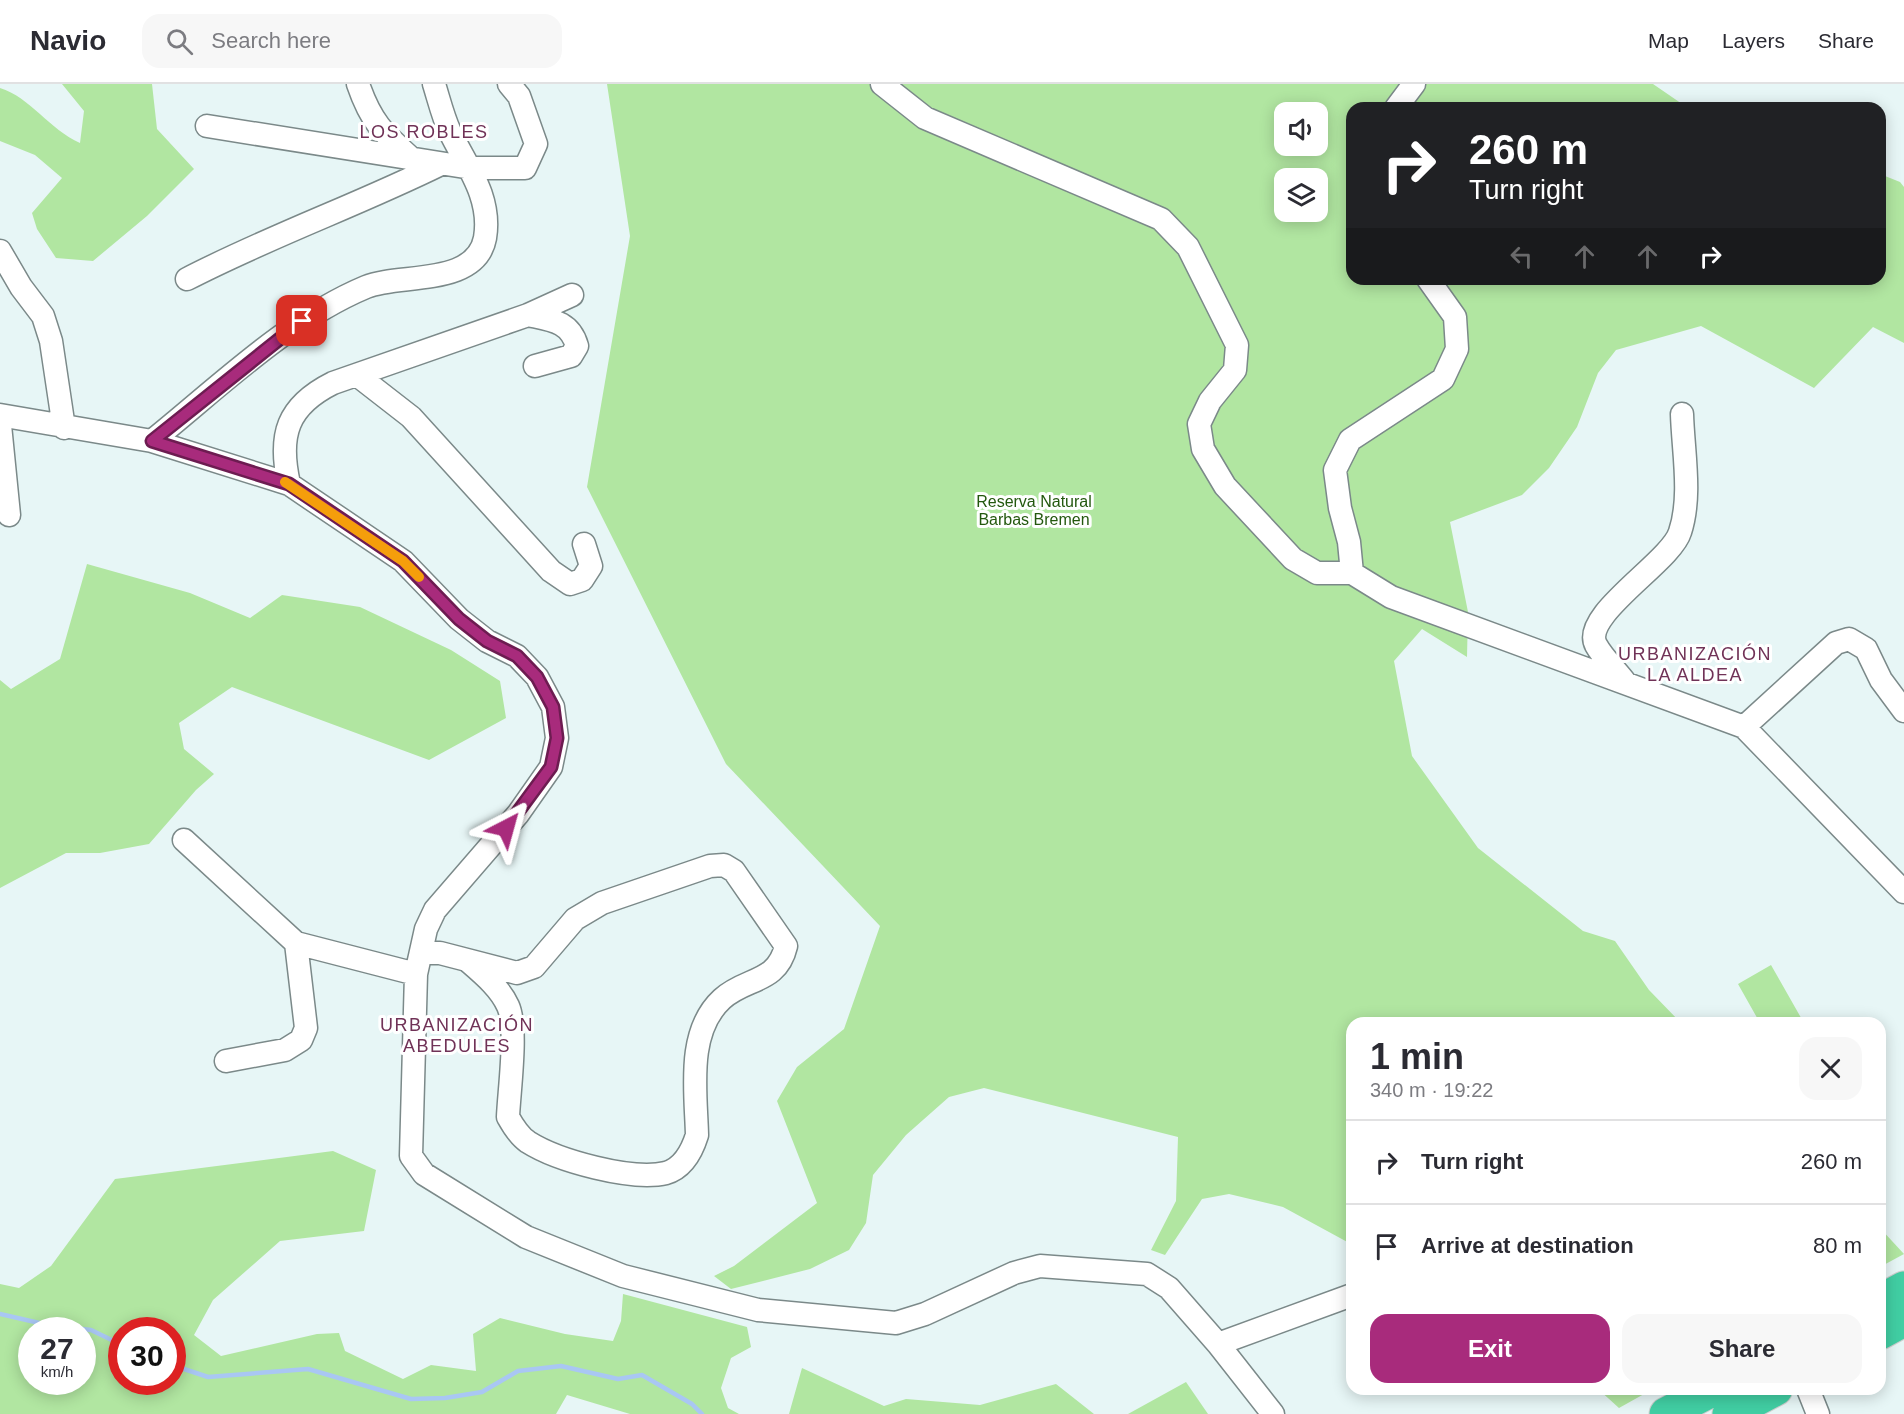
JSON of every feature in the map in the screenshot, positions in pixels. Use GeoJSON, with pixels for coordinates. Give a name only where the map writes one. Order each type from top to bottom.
{"type":"FeatureCollection","features":[{"type":"Feature","properties":{"kind":"highway"},"geometry":{"type":"LineString","coordinates":[[1886,1298],[1904,1288]]}},
{"type":"Feature","properties":{"kind":"highway"},"geometry":{"type":"LineString","coordinates":[[1886,1330],[1904,1320]]}},
{"type":"Feature","properties":{"kind":"highway"},"geometry":{"type":"LineString","coordinates":[[1666,1414],[1702,1395]]}},
{"type":"Feature","properties":{"kind":"highway"},"geometry":{"type":"LineString","coordinates":[[1729,1414],[1765,1395]]}},
{"type":"Feature","properties":{"kind":"street"},"geometry":{"type":"LineString","coordinates":[[358,84],[368,112],[385,135],[412,159]]}},
{"type":"Feature","properties":{"kind":"street"},"geometry":{"type":"LineString","coordinates":[[152,441],[302,321],[367,287],[384,282],[438,276],[462,266],[476,256],[485,238],[484,204],[471,168],[450,132],[434,84]]}},
{"type":"Feature","properties":{"kind":"street"},"geometry":{"type":"LineString","coordinates":[[207,126],[471,168],[525,168],[536,144],[519,96],[509,84]]}},
{"type":"Feature","properties":{"kind":"street"},"geometry":{"type":"LineString","coordinates":[[882,84],[925,118],[1161,219],[1188,247],[1237,345],[1235,370],[1210,401],[1200,424],[1203,449],[1225,486],[1293,559],[1317,573],[1352,573],[1391,597],[1625,681],[1744,727],[1904,892]]}},
{"type":"Feature","properties":{"kind":"street"},"geometry":{"type":"LineString","coordinates":[[1400,102],[1414,84]]}},
{"type":"Feature","properties":{"kind":"street"},"geometry":{"type":"LineString","coordinates":[[187,279],[224,259],[376,197],[441,164]]}},
{"type":"Feature","properties":{"kind":"street"},"geometry":{"type":"LineString","coordinates":[[0,251],[10,283],[43,316],[64,428]]}},
{"type":"Feature","properties":{"kind":"street"},"geometry":{"type":"LineString","coordinates":[[1352,573],[1349,542],[1340,508],[1335,470],[1350,440],[1443,379],[1457,349],[1455,317],[1432,285]]}},
{"type":"Feature","properties":{"kind":"street"},"geometry":{"type":"LineString","coordinates":[[289,484],[284,462],[288,423],[314,393],[357,375],[528,315],[572,295]]}},
{"type":"Feature","properties":{"kind":"street"},"geometry":{"type":"LineString","coordinates":[[528,315],[561,325],[573,332],[578,346],[571,357],[535,366]]}},
{"type":"Feature","properties":{"kind":"street"},"geometry":{"type":"LineString","coordinates":[[357,375],[411,417],[550,571],[570,584],[582,580],[591,566],[585,544]]}},
{"type":"Feature","properties":{"kind":"street"},"geometry":{"type":"LineString","coordinates":[[1625,681],[1596,644],[1594,632],[1604,614],[1661,558],[1680,534],[1686,497],[1682,414]]}},
{"type":"Feature","properties":{"kind":"street"},"geometry":{"type":"LineString","coordinates":[[0,415],[64,428],[152,441],[289,484],[403,561],[459,619],[487,641],[517,656],[537,677],[553,707],[557,738],[551,767],[519,814],[435,910],[426,929],[419,963],[411,1156],[424,1174],[526,1237],[623,1276],[758,1310],[896,1323],[925,1314],[1014,1273],[1040,1266],[1147,1274],[1169,1288],[1218,1344],[1273,1414]]}},
{"type":"Feature","properties":{"kind":"street"},"geometry":{"type":"LineString","coordinates":[[0,425],[9,515]]}},
{"type":"Feature","properties":{"kind":"street"},"geometry":{"type":"LineString","coordinates":[[1744,727],[1836,643],[1849,639],[1866,649],[1881,680],[1904,711]]}},
{"type":"Feature","properties":{"kind":"street"},"geometry":{"type":"LineString","coordinates":[[184,840],[296,943],[393,966],[419,963],[440,954],[518,973],[534,967],[575,920],[602,903],[710,866],[724,865],[734,871],[786,946],[783,960],[772,973],[723,998],[711,1012],[697,1046],[697,1135],[693,1149],[682,1162],[668,1172],[640,1175],[571,1161],[528,1142],[516,1130],[508,1117],[513,1026],[509,1007],[498,989],[468,961]]}},
{"type":"Feature","properties":{"kind":"street"},"geometry":{"type":"LineString","coordinates":[[226,1061],[285,1050],[300,1041],[306,1028],[296,943]]}},
{"type":"Feature","properties":{"kind":"street"},"geometry":{"type":"LineString","coordinates":[[1218,1344],[1346,1297]]}},
{"type":"Feature","properties":{"kind":"street"},"geometry":{"type":"LineString","coordinates":[[1810,1395],[1818,1414]]}},
{"type":"Feature","properties":{"kind":"green space"},"geometry":{"type":"Polygon","coordinates":[[[62,84],[152,84],[157,129],[194,169],[147,216],[93,261],[56,258],[37,229],[32,213],[62,178],[35,155],[0,141],[0,88],[11,92],[59,130],[80,143],[84,111],[62,84]]]}},
{"type":"Feature","properties":{"kind":"green space","name":"Reserva Natural Barbas Bremen"},"geometry":{"type":"Polygon","coordinates":[[[607,84],[1653,84],[1679,102],[1346,102],[1346,285],[1886,285],[1886,176],[1900,182],[1904,187],[1904,343],[1873,327],[1814,388],[1701,326],[1616,350],[1598,373],[1577,427],[1549,468],[1522,495],[1450,522],[1468,612],[1467,657],[1422,629],[1394,661],[1412,756],[1478,848],[1583,931],[1615,941],[1649,990],[1675,1017],[1346,1017],[1346,1241],[1283,1207],[1229,1194],[1202,1199],[1165,1255],[1151,1250],[1176,1201],[1178,1137],[984,1088],[949,1097],[906,1135],[873,1175],[866,1223],[849,1250],[810,1269],[731,1289],[714,1276],[734,1266],[817,1203],[777,1101],[797,1067],[844,1029],[880,926],[726,764],[587,487],[630,236],[607,84]]]}},
{"type":"Feature","properties":{"kind":"green space"},"geometry":{"type":"Polygon","coordinates":[[[87,564],[190,593],[250,618],[282,595],[360,607],[451,650],[500,681],[506,718],[429,760],[232,687],[179,723],[184,749],[214,774],[196,790],[149,844],[100,853],[66,853],[0,888],[0,680],[11,689],[60,659],[87,564]]]}},
{"type":"Feature","properties":{"kind":"green space"},"geometry":{"type":"Polygon","coordinates":[[[1771,965],[1801,1017],[1757,1017],[1738,984],[1771,965]]]}},
{"type":"Feature","properties":{"kind":"green space"},"geometry":{"type":"Polygon","coordinates":[[[333,1151],[376,1170],[364,1231],[280,1241],[213,1300],[194,1335],[221,1356],[317,1334],[339,1333],[345,1351],[403,1379],[431,1365],[476,1371],[473,1334],[500,1318],[565,1334],[613,1341],[621,1321],[623,1294],[747,1327],[751,1347],[731,1358],[721,1388],[728,1408],[739,1414],[630,1414],[567,1395],[556,1414],[0,1414],[0,1284],[19,1288],[51,1266],[115,1179],[333,1151]]]}},
{"type":"Feature","properties":{"kind":"green space"},"geometry":{"type":"Polygon","coordinates":[[[1886,1234],[1904,1254],[1886,1264],[1886,1234]]]}},
{"type":"Feature","properties":{"kind":"green space"},"geometry":{"type":"Polygon","coordinates":[[[802,1368],[884,1406],[906,1399],[980,1405],[1056,1384],[1094,1414],[789,1414],[802,1368]]]}},
{"type":"Feature","properties":{"kind":"green space"},"geometry":{"type":"Polygon","coordinates":[[[1186,1382],[1208,1414],[1128,1414],[1186,1382]]]}},
{"type":"Feature","properties":{"kind":"green space"},"geometry":{"type":"Polygon","coordinates":[[[1605,1395],[1642,1395],[1619,1408],[1605,1395]]]}},
{"type":"Feature","properties":{"kind":"waterway"},"geometry":{"type":"LineString","coordinates":[[0,1314],[48,1325],[91,1330],[108,1338]]}},
{"type":"Feature","properties":{"kind":"waterway"},"geometry":{"type":"LineString","coordinates":[[186,1370],[208,1377],[308,1369],[411,1399],[445,1398],[482,1392],[518,1371],[561,1366],[618,1379],[642,1375],[692,1404],[702,1414]]}},
{"type":"Feature","properties":{"kind":"slow traffic"},"geometry":{"type":"LineString","coordinates":[[285,482],[403,561],[419,577]]}},
{"type":"Feature","properties":{"kind":"district","name":"LOS ROBLES"},"geometry":{"type":"Point","coordinates":[424,132]}},
{"type":"Feature","properties":{"kind":"district","name":"URBANIZACIÓN LA ALDEA"},"geometry":{"type":"Point","coordinates":[1695,664]}},
{"type":"Feature","properties":{"kind":"district","name":"URBANIZACIÓN ABEDULES"},"geometry":{"type":"Point","coordinates":[457,1035]}},
{"type":"Feature","properties":{"kind":"route"},"geometry":{"type":"LineString","coordinates":[[302,321],[152,441],[289,484],[403,561],[459,619],[487,641],[517,656],[537,677],[553,707],[557,738],[551,767],[519,814],[506,828]]}}]}
